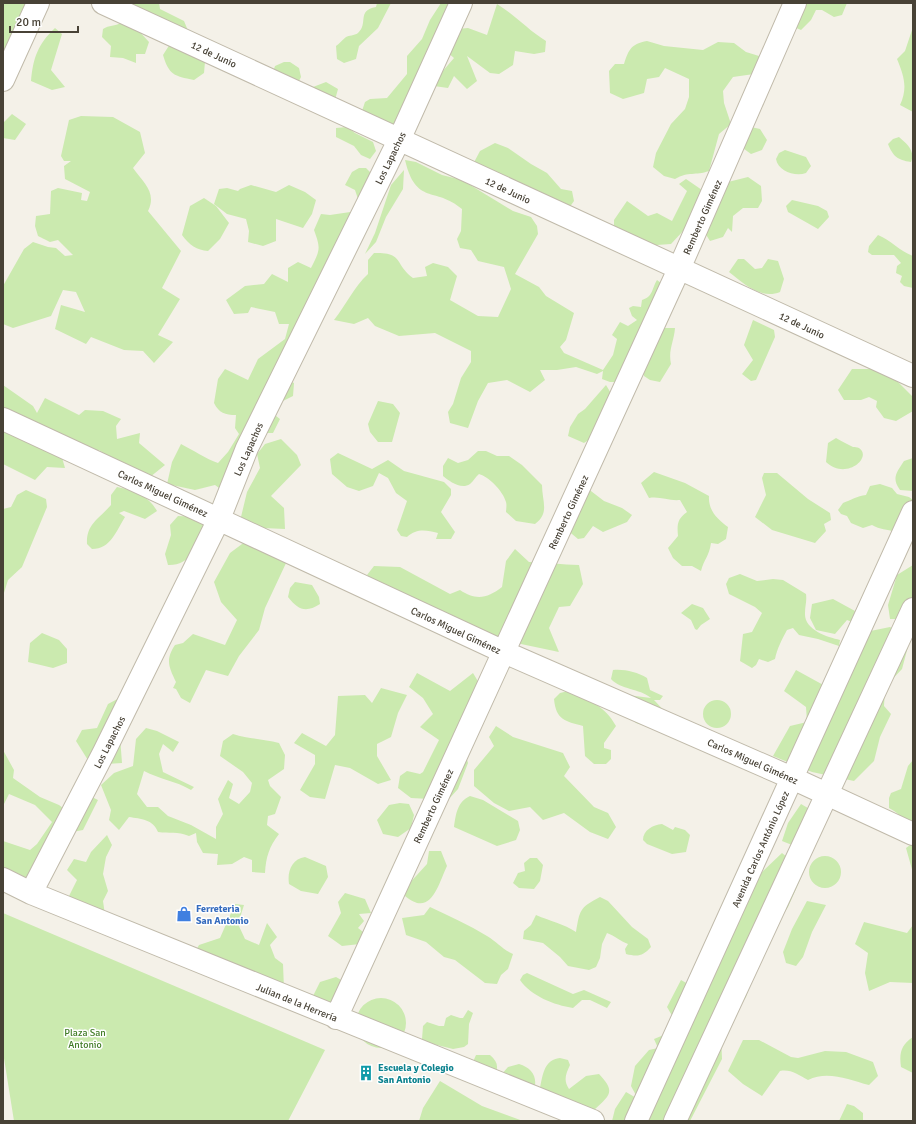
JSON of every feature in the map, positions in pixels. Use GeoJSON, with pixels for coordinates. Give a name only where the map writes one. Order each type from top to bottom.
{"type":"FeatureCollection","features":[{"type":"Feature","properties":{"kind":"street"},"geometry":{"type":"LineString","coordinates":[[3,80],[38,3]]}},
{"type":"Feature","properties":{"kind":"street","name":"12 de Junio"},"geometry":{"type":"LineString","coordinates":[[103,3],[913,376]]}},
{"type":"Feature","properties":{"kind":"street","name":"Los Lapachos"},"geometry":{"type":"LineString","coordinates":[[31,893],[104,752],[219,519],[247,448],[399,140],[461,3]]}},
{"type":"Feature","properties":{"kind":"street","name":"Remberto Giménez"},"geometry":{"type":"LineString","coordinates":[[336,1018],[679,269],[795,3]]}},
{"type":"Feature","properties":{"kind":"street","name":"Carlos Miguel Giménez"},"geometry":{"type":"LineString","coordinates":[[3,419],[504,652],[792,778],[913,834]]}},
{"type":"Feature","properties":{"kind":"street","name":"Avenida Carlos António López"},"geometry":{"type":"LineString","coordinates":[[636,1121],[913,512]]}},
{"type":"Feature","properties":{"kind":"street"},"geometry":{"type":"LineString","coordinates":[[675,1121],[913,609]]}},
{"type":"Feature","properties":{"kind":"street","name":"Julian de la Herrería"},"geometry":{"type":"LineString","coordinates":[[3,879],[31,893],[593,1121]]}},
{"type":"Feature","properties":{"kind":"green space"},"geometry":{"type":"Polygon","coordinates":[[[3,3],[30,3],[13,45],[3,49],[3,3]]]}},
{"type":"Feature","properties":{"kind":"green space"},"geometry":{"type":"Polygon","coordinates":[[[116,3],[159,3],[160,9],[184,21],[189,33],[201,36],[216,44],[216,50],[187,42],[157,37],[124,18],[116,3]]]}},
{"type":"Feature","properties":{"kind":"green space"},"geometry":{"type":"Polygon","coordinates":[[[377,3],[391,3],[378,28],[359,46],[356,59],[344,63],[337,59],[336,46],[346,37],[358,33],[363,25],[364,14],[366,11],[376,7],[377,3]]]}},
{"type":"Feature","properties":{"kind":"green space"},"geometry":{"type":"Polygon","coordinates":[[[441,3],[455,3],[393,136],[362,111],[365,102],[370,99],[387,98],[407,74],[407,56],[422,39],[430,20],[441,3]]]}},
{"type":"Feature","properties":{"kind":"green space"},"geometry":{"type":"Polygon","coordinates":[[[807,3],[847,3],[842,15],[834,17],[822,10],[816,10],[811,20],[801,30],[794,27],[794,20],[807,3]]]}},
{"type":"Feature","properties":{"kind":"green space"},"geometry":{"type":"Polygon","coordinates":[[[497,4],[546,41],[545,52],[534,54],[515,51],[513,65],[499,74],[490,73],[467,56],[477,81],[467,89],[454,76],[448,88],[434,86],[442,72],[454,58],[447,52],[457,29],[468,28],[487,35],[497,4]]]}},
{"type":"Feature","properties":{"kind":"green space"},"geometry":{"type":"Polygon","coordinates":[[[121,23],[137,29],[149,42],[145,54],[136,54],[136,63],[123,58],[110,57],[111,46],[102,37],[103,29],[121,23]]]}},
{"type":"Feature","properties":{"kind":"green space"},"geometry":{"type":"Polygon","coordinates":[[[55,28],[62,34],[51,70],[65,87],[52,90],[31,81],[33,65],[37,52],[44,40],[55,28]]]}},
{"type":"Feature","properties":{"kind":"green space"},"geometry":{"type":"Polygon","coordinates":[[[912,30],[913,112],[900,105],[904,93],[904,82],[902,71],[897,59],[905,51],[912,30]]]}},
{"type":"Feature","properties":{"kind":"green space"},"geometry":{"type":"Polygon","coordinates":[[[647,41],[664,46],[703,50],[718,42],[734,43],[746,52],[759,56],[762,63],[754,74],[733,77],[723,91],[724,103],[731,124],[719,134],[709,171],[688,174],[675,179],[664,176],[653,167],[656,153],[671,124],[685,109],[689,97],[689,79],[665,68],[659,77],[647,79],[644,93],[623,99],[610,93],[609,71],[615,64],[624,64],[627,54],[631,48],[637,44],[647,41]]]}},
{"type":"Feature","properties":{"kind":"green space"},"geometry":{"type":"Polygon","coordinates":[[[170,44],[205,62],[204,73],[194,80],[173,74],[165,62],[163,55],[170,44]]]}},
{"type":"Feature","properties":{"kind":"green space"},"geometry":{"type":"Polygon","coordinates":[[[284,62],[290,62],[299,68],[301,77],[297,85],[273,72],[275,66],[284,62]]]}},
{"type":"Feature","properties":{"kind":"green space"},"geometry":{"type":"Polygon","coordinates":[[[326,82],[338,89],[335,100],[312,93],[313,87],[326,82]]]}},
{"type":"Feature","properties":{"kind":"green space"},"geometry":{"type":"Polygon","coordinates":[[[12,114],[26,124],[15,140],[3,138],[3,123],[12,114]]]}},
{"type":"Feature","properties":{"kind":"green space"},"geometry":{"type":"Polygon","coordinates":[[[81,116],[113,117],[140,132],[145,153],[133,168],[145,183],[150,193],[151,199],[148,211],[181,251],[162,288],[180,299],[158,335],[173,342],[154,363],[143,351],[124,350],[91,337],[86,344],[55,329],[61,305],[85,312],[76,292],[63,290],[51,316],[13,328],[3,324],[3,286],[24,249],[33,242],[56,248],[65,256],[73,255],[58,240],[50,242],[38,236],[35,226],[36,216],[50,214],[51,191],[58,188],[82,193],[81,200],[87,201],[90,192],[65,179],[64,166],[71,161],[64,161],[61,156],[69,120],[81,116]]]}},
{"type":"Feature","properties":{"kind":"green space"},"geometry":{"type":"Polygon","coordinates":[[[347,127],[373,142],[376,151],[370,159],[361,155],[354,146],[336,137],[336,128],[347,127]]]}},
{"type":"Feature","properties":{"kind":"green space"},"geometry":{"type":"Polygon","coordinates":[[[751,127],[760,129],[767,140],[762,150],[751,154],[740,146],[751,127]]]}},
{"type":"Feature","properties":{"kind":"green space"},"geometry":{"type":"Polygon","coordinates":[[[899,137],[911,151],[911,162],[896,157],[888,144],[893,139],[899,137]]]}},
{"type":"Feature","properties":{"kind":"green space"},"geometry":{"type":"Polygon","coordinates":[[[495,143],[508,148],[547,173],[561,189],[572,191],[574,201],[569,208],[471,168],[480,151],[495,143]]]}},
{"type":"Feature","properties":{"kind":"green space"},"geometry":{"type":"Polygon","coordinates":[[[785,150],[806,157],[811,166],[806,173],[792,173],[783,170],[780,167],[776,159],[779,153],[785,150]]]}},
{"type":"Feature","properties":{"kind":"green space"},"geometry":{"type":"Polygon","coordinates":[[[405,160],[416,162],[442,175],[462,180],[513,211],[531,217],[537,226],[538,234],[515,274],[539,287],[546,296],[574,313],[566,340],[560,347],[564,353],[603,370],[613,355],[617,339],[612,335],[620,322],[628,326],[637,320],[632,316],[629,308],[633,306],[641,307],[642,300],[648,297],[657,280],[669,289],[644,332],[638,332],[629,363],[619,382],[610,382],[602,379],[603,371],[597,374],[576,367],[557,370],[540,370],[545,380],[530,392],[507,380],[488,383],[478,401],[468,428],[450,423],[448,412],[453,404],[461,378],[471,362],[471,351],[435,333],[399,336],[375,326],[368,318],[354,324],[334,320],[358,285],[368,274],[368,260],[374,253],[384,253],[395,257],[407,273],[413,278],[427,276],[425,267],[433,263],[448,267],[457,276],[450,300],[478,316],[498,317],[511,289],[504,267],[478,261],[471,250],[460,248],[457,239],[461,231],[462,209],[452,202],[421,190],[415,184],[405,160]]]}},
{"type":"Feature","properties":{"kind":"green space"},"geometry":{"type":"Polygon","coordinates":[[[359,168],[366,168],[373,175],[370,191],[358,199],[355,190],[345,185],[352,172],[359,168]]]}},
{"type":"Feature","properties":{"kind":"green space"},"geometry":{"type":"Polygon","coordinates":[[[404,170],[403,189],[386,217],[376,242],[365,254],[375,233],[391,185],[404,170]]]}},
{"type":"Feature","properties":{"kind":"green space"},"geometry":{"type":"Polygon","coordinates":[[[748,177],[761,186],[762,201],[758,208],[743,208],[733,216],[732,232],[728,228],[723,237],[710,241],[703,230],[728,182],[748,177]]]}},
{"type":"Feature","properties":{"kind":"green space"},"geometry":{"type":"Polygon","coordinates":[[[686,179],[702,190],[684,230],[671,244],[643,246],[614,241],[614,220],[627,201],[648,216],[657,213],[672,221],[687,191],[679,184],[686,179]]]}},
{"type":"Feature","properties":{"kind":"green space"},"geometry":{"type":"Polygon","coordinates":[[[251,185],[276,192],[289,185],[305,192],[316,200],[312,214],[303,228],[276,219],[276,241],[263,246],[248,242],[249,231],[246,219],[227,214],[214,204],[219,189],[227,188],[238,191],[251,185]]]}},
{"type":"Feature","properties":{"kind":"green space"},"geometry":{"type":"Polygon","coordinates":[[[204,198],[216,206],[229,223],[220,239],[208,251],[200,249],[187,242],[182,235],[190,206],[204,198]]]}},
{"type":"Feature","properties":{"kind":"green space"},"geometry":{"type":"Polygon","coordinates":[[[792,200],[818,206],[827,211],[829,217],[818,229],[788,212],[786,206],[792,200]]]}},
{"type":"Feature","properties":{"kind":"green space"},"geometry":{"type":"Polygon","coordinates":[[[357,211],[317,305],[307,301],[310,321],[277,375],[294,383],[293,396],[267,409],[280,419],[273,433],[258,433],[230,496],[215,485],[195,490],[167,484],[172,462],[181,444],[218,463],[228,452],[239,434],[235,428],[236,415],[223,413],[214,403],[218,379],[225,369],[248,380],[258,359],[285,339],[289,324],[279,324],[275,312],[251,307],[248,313],[234,314],[226,300],[245,286],[264,284],[272,274],[288,282],[288,268],[298,262],[311,268],[318,253],[318,241],[314,230],[321,214],[330,215],[357,211]]]}},
{"type":"Feature","properties":{"kind":"green space"},"geometry":{"type":"Polygon","coordinates":[[[878,235],[913,256],[913,288],[904,286],[900,282],[902,276],[896,273],[897,266],[901,263],[894,255],[872,255],[868,252],[869,246],[878,235]]]}},
{"type":"Feature","properties":{"kind":"green space"},"geometry":{"type":"Polygon","coordinates":[[[738,259],[744,259],[755,269],[762,268],[768,259],[778,261],[784,279],[780,292],[766,294],[753,289],[740,281],[729,272],[738,259]]]}},
{"type":"Feature","properties":{"kind":"green space"},"geometry":{"type":"Polygon","coordinates":[[[753,320],[774,330],[775,337],[756,380],[751,381],[742,374],[753,360],[744,345],[753,320]]]}},
{"type":"Feature","properties":{"kind":"green space"},"geometry":{"type":"Polygon","coordinates":[[[657,328],[675,328],[670,359],[671,364],[660,382],[650,380],[644,376],[643,360],[657,328]]]}},
{"type":"Feature","properties":{"kind":"green space"},"geometry":{"type":"Polygon","coordinates":[[[852,369],[871,369],[896,380],[913,397],[913,411],[896,421],[884,418],[876,407],[877,401],[869,397],[861,400],[844,400],[838,390],[852,369]]]}},
{"type":"Feature","properties":{"kind":"green space"},"geometry":{"type":"Polygon","coordinates":[[[3,385],[33,406],[37,413],[45,398],[79,415],[85,410],[103,411],[121,419],[116,426],[117,439],[140,433],[139,443],[165,465],[150,477],[116,462],[99,450],[84,451],[3,417],[3,385]]]}},
{"type":"Feature","properties":{"kind":"green space"},"geometry":{"type":"Polygon","coordinates":[[[606,385],[612,395],[596,435],[584,443],[568,436],[570,427],[578,414],[585,409],[606,385]]]}},
{"type":"Feature","properties":{"kind":"green space"},"geometry":{"type":"Polygon","coordinates":[[[378,401],[393,404],[400,413],[392,442],[378,442],[370,432],[368,424],[378,401]]]}},
{"type":"Feature","properties":{"kind":"green space"},"geometry":{"type":"Polygon","coordinates":[[[3,431],[61,454],[65,468],[47,467],[35,480],[3,464],[3,431]]]}},
{"type":"Feature","properties":{"kind":"green space"},"geometry":{"type":"Polygon","coordinates":[[[836,438],[853,447],[859,448],[862,452],[863,457],[855,466],[842,469],[834,467],[826,462],[828,443],[836,438]]]}},
{"type":"Feature","properties":{"kind":"green space"},"geometry":{"type":"Polygon","coordinates":[[[281,439],[297,455],[301,465],[271,496],[284,508],[285,529],[263,528],[241,517],[247,492],[260,468],[257,454],[265,444],[281,439]]]}},
{"type":"Feature","properties":{"kind":"green space"},"geometry":{"type":"Polygon","coordinates":[[[478,451],[486,451],[497,456],[509,456],[522,465],[542,485],[544,511],[540,520],[535,524],[516,521],[506,512],[506,503],[502,493],[487,478],[479,474],[467,486],[455,484],[443,476],[443,466],[448,458],[458,463],[468,460],[478,451]]]}},
{"type":"Feature","properties":{"kind":"green space"},"geometry":{"type":"Polygon","coordinates":[[[338,453],[372,469],[388,460],[404,471],[444,482],[451,489],[451,495],[441,512],[455,532],[451,539],[436,539],[438,533],[426,531],[414,532],[407,537],[401,536],[397,530],[407,501],[396,493],[388,478],[379,473],[373,486],[359,491],[347,487],[332,474],[330,459],[338,453]]]}},
{"type":"Feature","properties":{"kind":"green space"},"geometry":{"type":"Polygon","coordinates":[[[913,458],[913,491],[900,490],[897,486],[895,478],[897,472],[904,461],[913,458]]]}},
{"type":"Feature","properties":{"kind":"green space"},"geometry":{"type":"Polygon","coordinates":[[[654,472],[685,483],[709,496],[710,506],[714,514],[728,527],[726,539],[718,544],[711,543],[701,571],[692,566],[682,566],[673,558],[668,548],[678,536],[679,520],[687,512],[680,500],[649,498],[641,483],[654,472]]]}},
{"type":"Feature","properties":{"kind":"green space"},"geometry":{"type":"Polygon","coordinates":[[[764,473],[777,473],[808,499],[830,513],[831,520],[824,524],[826,531],[815,543],[772,530],[755,517],[766,495],[762,478],[764,473]]]}},
{"type":"Feature","properties":{"kind":"green space"},"geometry":{"type":"Polygon","coordinates":[[[880,484],[892,488],[897,494],[909,497],[913,500],[913,521],[895,532],[872,525],[863,528],[851,523],[847,516],[841,514],[838,510],[843,503],[866,495],[870,486],[880,484]]]}},
{"type":"Feature","properties":{"kind":"green space"},"geometry":{"type":"Polygon","coordinates":[[[117,487],[140,494],[150,501],[157,511],[145,519],[124,511],[119,513],[125,517],[116,533],[104,546],[92,549],[87,544],[89,531],[94,522],[111,505],[111,495],[117,487]]]}},
{"type":"Feature","properties":{"kind":"green space"},"geometry":{"type":"Polygon","coordinates":[[[587,488],[604,501],[622,508],[632,515],[627,522],[603,532],[593,526],[584,538],[578,539],[566,529],[587,488]]]}},
{"type":"Feature","properties":{"kind":"green space"},"geometry":{"type":"Polygon","coordinates":[[[26,490],[46,499],[47,507],[22,567],[8,580],[3,596],[3,509],[11,507],[17,495],[26,490]]]}},
{"type":"Feature","properties":{"kind":"green space"},"geometry":{"type":"Polygon","coordinates":[[[178,516],[201,517],[210,532],[188,559],[168,565],[165,554],[171,535],[170,525],[178,516]]]}},
{"type":"Feature","properties":{"kind":"green space"},"geometry":{"type":"Polygon","coordinates":[[[246,541],[287,561],[265,608],[259,630],[239,656],[228,676],[206,670],[190,703],[181,698],[176,689],[173,688],[176,682],[169,664],[170,655],[175,645],[183,643],[193,634],[225,645],[237,620],[221,602],[214,582],[230,553],[246,541]]]}},
{"type":"Feature","properties":{"kind":"green space"},"geometry":{"type":"Polygon","coordinates":[[[515,549],[529,562],[579,565],[583,584],[570,606],[559,607],[549,628],[559,652],[521,644],[499,644],[391,595],[367,575],[374,566],[400,567],[450,594],[460,590],[471,596],[482,597],[492,594],[502,587],[506,561],[515,549]]]}},
{"type":"Feature","properties":{"kind":"green space"},"geometry":{"type":"Polygon","coordinates":[[[913,565],[913,612],[909,619],[890,619],[888,605],[897,575],[913,565]]]}},
{"type":"Feature","properties":{"kind":"green space"},"geometry":{"type":"Polygon","coordinates":[[[740,574],[757,581],[773,579],[783,580],[806,594],[805,613],[808,624],[823,635],[840,640],[839,646],[799,635],[793,628],[787,630],[775,659],[768,662],[759,659],[756,665],[752,668],[740,661],[743,634],[752,632],[762,613],[755,607],[729,594],[726,584],[729,578],[740,574]]]}},
{"type":"Feature","properties":{"kind":"green space"},"geometry":{"type":"Polygon","coordinates":[[[295,582],[312,585],[319,597],[320,604],[310,609],[302,609],[295,605],[288,597],[290,588],[295,582]]]}},
{"type":"Feature","properties":{"kind":"green space"},"geometry":{"type":"Polygon","coordinates":[[[833,599],[855,611],[852,622],[847,620],[835,634],[816,630],[810,618],[812,604],[833,599]]]}},
{"type":"Feature","properties":{"kind":"green space"},"geometry":{"type":"Polygon","coordinates":[[[692,604],[703,608],[710,619],[701,625],[697,630],[695,629],[691,620],[681,613],[692,604]]]}},
{"type":"Feature","properties":{"kind":"green space"},"geometry":{"type":"Polygon","coordinates":[[[890,627],[910,639],[902,669],[885,687],[884,706],[891,714],[880,737],[874,761],[854,781],[812,772],[773,756],[790,726],[807,722],[806,707],[784,691],[796,670],[827,687],[851,635],[890,627]]]}},
{"type":"Feature","properties":{"kind":"green space"},"geometry":{"type":"Polygon","coordinates":[[[42,633],[59,640],[67,649],[67,663],[53,668],[28,662],[30,643],[42,633]]]}},
{"type":"Feature","properties":{"kind":"green space"},"geometry":{"type":"Polygon","coordinates":[[[613,670],[635,673],[647,678],[650,690],[663,696],[660,700],[654,700],[670,717],[660,731],[636,723],[617,705],[619,694],[651,698],[641,692],[615,683],[611,679],[613,670]]]}},
{"type":"Feature","properties":{"kind":"green space"},"geometry":{"type":"Polygon","coordinates":[[[417,673],[450,691],[473,673],[482,688],[459,733],[468,763],[458,789],[448,800],[411,798],[398,788],[400,776],[407,771],[420,774],[423,772],[439,740],[420,727],[433,714],[423,698],[409,687],[417,673]]]}},
{"type":"Feature","properties":{"kind":"green space"},"geometry":{"type":"Polygon","coordinates":[[[381,688],[407,695],[398,713],[391,737],[377,744],[377,756],[391,780],[378,784],[350,768],[335,765],[325,799],[310,797],[300,790],[315,764],[315,755],[294,743],[302,733],[326,746],[335,735],[338,696],[365,695],[372,703],[381,688]]]}},
{"type":"Feature","properties":{"kind":"green space"},"geometry":{"type":"Polygon","coordinates":[[[568,691],[596,704],[607,713],[616,726],[604,743],[604,748],[611,750],[611,759],[606,764],[594,764],[585,756],[583,726],[566,721],[559,715],[554,699],[560,693],[568,691]]]}},
{"type":"Feature","properties":{"kind":"green space"},"geometry":{"type":"Polygon","coordinates":[[[127,694],[120,737],[122,763],[91,765],[76,741],[82,730],[97,728],[108,704],[127,694]]]}},
{"type":"Feature","properties":{"kind":"green space"},"geometry":{"type":"Polygon","coordinates":[[[717,700],[723,701],[727,704],[730,708],[730,720],[727,724],[723,727],[717,728],[711,727],[707,724],[704,720],[703,714],[704,708],[707,704],[711,701],[717,700]]]}},
{"type":"Feature","properties":{"kind":"green space"},"geometry":{"type":"Polygon","coordinates":[[[496,726],[513,737],[563,753],[570,767],[564,776],[594,807],[608,813],[616,827],[608,839],[590,832],[564,813],[543,820],[530,807],[509,811],[494,803],[474,786],[474,770],[494,746],[489,737],[496,726]]]}},
{"type":"Feature","properties":{"kind":"green space"},"geometry":{"type":"Polygon","coordinates":[[[146,728],[157,731],[179,742],[173,752],[163,744],[159,754],[163,772],[194,787],[191,790],[144,771],[137,794],[147,807],[158,807],[168,816],[191,825],[216,839],[216,827],[223,814],[218,799],[228,780],[233,784],[229,798],[239,804],[250,792],[252,783],[243,772],[220,756],[223,741],[233,734],[279,743],[285,755],[284,769],[268,780],[270,786],[281,797],[275,814],[268,816],[267,825],[279,834],[269,852],[265,873],[252,872],[252,860],[244,857],[232,864],[217,865],[218,854],[203,853],[197,842],[196,833],[189,836],[185,834],[158,832],[150,822],[129,817],[119,830],[109,820],[111,810],[101,785],[114,773],[133,766],[136,739],[146,728]]]}},
{"type":"Feature","properties":{"kind":"green space"},"geometry":{"type":"Polygon","coordinates":[[[3,750],[14,770],[13,778],[40,797],[63,808],[84,793],[98,800],[83,830],[67,833],[35,879],[3,875],[3,841],[30,850],[37,844],[52,822],[35,805],[9,794],[3,806],[3,750]]]}},
{"type":"Feature","properties":{"kind":"green space"},"geometry":{"type":"Polygon","coordinates":[[[913,760],[913,825],[889,808],[889,798],[891,793],[901,789],[908,766],[913,760]]]}},
{"type":"Feature","properties":{"kind":"green space"},"geometry":{"type":"Polygon","coordinates":[[[470,796],[483,800],[518,821],[520,830],[516,840],[497,846],[454,827],[460,805],[470,796]]]}},
{"type":"Feature","properties":{"kind":"green space"},"geometry":{"type":"Polygon","coordinates":[[[400,803],[409,804],[414,815],[411,828],[398,837],[383,834],[377,820],[389,805],[400,803]]]}},
{"type":"Feature","properties":{"kind":"green space"},"geometry":{"type":"Polygon","coordinates":[[[801,804],[825,818],[807,851],[782,841],[788,823],[801,804]]]}},
{"type":"Feature","properties":{"kind":"green space"},"geometry":{"type":"Polygon","coordinates":[[[662,824],[673,830],[675,827],[685,830],[690,835],[686,852],[672,854],[647,844],[643,840],[643,836],[649,829],[662,824]]]}},
{"type":"Feature","properties":{"kind":"green space"},"geometry":{"type":"Polygon","coordinates":[[[107,835],[112,845],[106,857],[103,874],[108,891],[103,901],[105,915],[67,900],[77,880],[67,870],[74,859],[86,862],[91,852],[107,835]]]}},
{"type":"Feature","properties":{"kind":"green space"},"geometry":{"type":"Polygon","coordinates":[[[913,843],[913,873],[906,848],[913,843]]]}},
{"type":"Feature","properties":{"kind":"green space"},"geometry":{"type":"Polygon","coordinates":[[[429,851],[441,851],[447,866],[437,890],[432,896],[427,901],[421,903],[414,902],[405,896],[406,887],[427,864],[429,851]]]}},
{"type":"Feature","properties":{"kind":"green space"},"geometry":{"type":"Polygon","coordinates":[[[782,853],[804,871],[788,907],[763,947],[746,997],[721,1036],[722,1059],[690,1121],[612,1121],[615,1109],[626,1092],[638,1099],[631,1086],[635,1066],[649,1050],[658,1048],[654,1039],[671,1032],[674,1019],[667,1007],[681,980],[706,994],[743,909],[762,872],[782,853]]]}},
{"type":"Feature","properties":{"kind":"green space"},"geometry":{"type":"Polygon","coordinates":[[[822,856],[828,856],[838,863],[841,872],[840,878],[834,885],[828,888],[822,888],[812,881],[809,875],[809,869],[816,859],[822,856]]]}},
{"type":"Feature","properties":{"kind":"green space"},"geometry":{"type":"Polygon","coordinates":[[[305,857],[326,866],[328,877],[318,894],[301,891],[289,884],[291,866],[300,858],[305,857]]]}},
{"type":"Feature","properties":{"kind":"green space"},"geometry":{"type":"Polygon","coordinates":[[[530,858],[537,858],[543,865],[540,881],[534,889],[519,888],[513,883],[518,873],[525,871],[524,863],[530,858]]]}},
{"type":"Feature","properties":{"kind":"green space"},"geometry":{"type":"Polygon","coordinates":[[[345,893],[365,899],[371,913],[359,914],[364,921],[358,928],[367,935],[360,944],[342,946],[328,936],[341,913],[338,902],[345,893]]]}},
{"type":"Feature","properties":{"kind":"green space"},"geometry":{"type":"Polygon","coordinates":[[[600,897],[608,901],[632,927],[648,939],[651,947],[648,950],[640,955],[626,954],[625,949],[628,944],[607,933],[602,944],[600,958],[596,967],[589,970],[568,966],[560,957],[543,943],[523,939],[524,931],[531,925],[536,915],[576,932],[578,919],[584,907],[600,897]]]}},
{"type":"Feature","properties":{"kind":"green space"},"geometry":{"type":"Polygon","coordinates":[[[807,901],[826,905],[812,932],[803,957],[796,966],[786,963],[783,952],[792,929],[807,901]]]}},
{"type":"Feature","properties":{"kind":"green space"},"geometry":{"type":"Polygon","coordinates":[[[235,904],[244,905],[238,924],[245,939],[259,945],[267,923],[277,937],[270,945],[275,958],[283,964],[284,989],[194,954],[199,945],[220,938],[235,904]]]}},
{"type":"Feature","properties":{"kind":"green space"},"geometry":{"type":"Polygon","coordinates":[[[430,907],[491,938],[513,954],[508,969],[501,975],[497,984],[485,983],[455,960],[444,957],[426,942],[406,935],[402,918],[424,915],[430,907]]]}},
{"type":"Feature","properties":{"kind":"green space","name":"Plaza San Antonio"},"geometry":{"type":"Polygon","coordinates":[[[3,913],[325,1050],[288,1121],[14,1121],[3,1052],[3,913]]]}},
{"type":"Feature","properties":{"kind":"green space"},"geometry":{"type":"Polygon","coordinates":[[[864,922],[907,933],[913,925],[913,983],[890,982],[869,991],[865,973],[868,953],[855,944],[864,922]]]}},
{"type":"Feature","properties":{"kind":"green space"},"geometry":{"type":"Polygon","coordinates":[[[527,973],[573,994],[584,990],[611,1002],[607,1008],[590,1000],[582,1000],[573,1008],[558,1005],[530,991],[525,986],[520,980],[523,975],[527,973]]]}},
{"type":"Feature","properties":{"kind":"green space"},"geometry":{"type":"Polygon","coordinates":[[[336,977],[343,981],[331,1009],[311,1000],[320,982],[336,977]]]}},
{"type":"Feature","properties":{"kind":"green space"},"geometry":{"type":"Polygon","coordinates":[[[381,998],[390,1000],[401,1009],[406,1023],[404,1032],[395,1043],[381,1048],[372,1046],[361,1037],[356,1023],[358,1014],[367,1003],[381,998]]]}},
{"type":"Feature","properties":{"kind":"green space"},"geometry":{"type":"Polygon","coordinates":[[[468,1010],[473,1013],[469,1024],[468,1044],[464,1047],[453,1049],[425,1042],[422,1039],[423,1026],[427,1022],[444,1026],[446,1018],[451,1015],[463,1018],[468,1010]]]}},
{"type":"Feature","properties":{"kind":"green space"},"geometry":{"type":"Polygon","coordinates":[[[913,1037],[913,1073],[901,1067],[900,1058],[903,1046],[913,1037]]]}},
{"type":"Feature","properties":{"kind":"green space"},"geometry":{"type":"Polygon","coordinates":[[[743,1040],[759,1040],[791,1057],[798,1058],[825,1051],[846,1052],[873,1062],[878,1076],[869,1085],[831,1076],[816,1077],[808,1080],[798,1074],[780,1071],[762,1096],[743,1084],[728,1071],[743,1040]]]}},
{"type":"Feature","properties":{"kind":"green space"},"geometry":{"type":"Polygon","coordinates":[[[476,1055],[490,1055],[495,1060],[497,1070],[494,1077],[472,1064],[476,1055]]]}},
{"type":"Feature","properties":{"kind":"green space"},"geometry":{"type":"Polygon","coordinates":[[[560,1058],[568,1060],[570,1065],[566,1074],[566,1083],[569,1089],[586,1076],[599,1074],[608,1085],[609,1093],[607,1097],[594,1110],[540,1088],[543,1073],[547,1065],[555,1059],[560,1058]]]}},
{"type":"Feature","properties":{"kind":"green space"},"geometry":{"type":"Polygon","coordinates":[[[519,1064],[527,1068],[533,1074],[535,1081],[534,1090],[500,1076],[508,1067],[519,1064]]]}},
{"type":"Feature","properties":{"kind":"green space"},"geometry":{"type":"Polygon","coordinates":[[[440,1081],[482,1106],[523,1121],[419,1121],[423,1108],[440,1081]]]}},
{"type":"Feature","properties":{"kind":"green space"},"geometry":{"type":"Polygon","coordinates":[[[847,1104],[854,1106],[863,1113],[863,1121],[839,1121],[847,1104]]]}},
{"type":"Feature","properties":{"kind":"place","name":"Ferreteria San Antonio"},"geometry":{"type":"Point","coordinates":[184,914]}},
{"type":"Feature","properties":{"kind":"place","name":"Escuela y Colegio San Antonio"},"geometry":{"type":"Point","coordinates":[366,1073]}}]}
